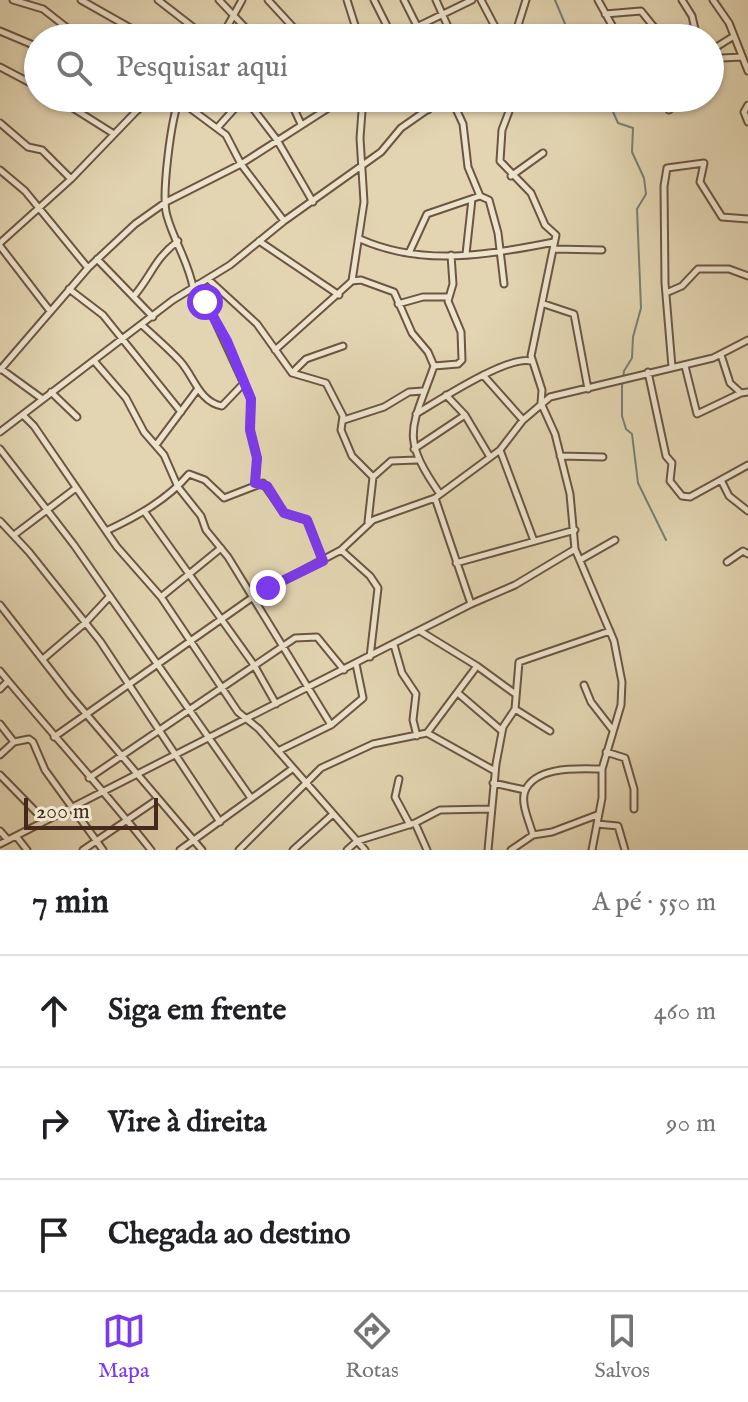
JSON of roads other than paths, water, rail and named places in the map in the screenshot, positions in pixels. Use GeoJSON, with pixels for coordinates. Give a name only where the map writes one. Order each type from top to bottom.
{"type":"FeatureCollection","features":[{"type":"Feature","properties":{"kind":"street"},"geometry":{"type":"LineString","coordinates":[[13,0],[43,9],[62,24]]}},
{"type":"Feature","properties":{"kind":"street"},"geometry":{"type":"LineString","coordinates":[[82,0],[124,24]]}},
{"type":"Feature","properties":{"kind":"street"},"geometry":{"type":"LineString","coordinates":[[158,0],[189,24]]}},
{"type":"Feature","properties":{"kind":"street"},"geometry":{"type":"LineString","coordinates":[[219,0],[240,24]]}},
{"type":"Feature","properties":{"kind":"street"},"geometry":{"type":"LineString","coordinates":[[230,24],[242,0]]}},
{"type":"Feature","properties":{"kind":"street"},"geometry":{"type":"LineString","coordinates":[[268,0],[291,24]]}},
{"type":"Feature","properties":{"kind":"street"},"geometry":{"type":"LineString","coordinates":[[274,6],[282,0]]}},
{"type":"Feature","properties":{"kind":"street"},"geometry":{"type":"LineString","coordinates":[[347,0],[355,24]]}},
{"type":"Feature","properties":{"kind":"street"},"geometry":{"type":"LineString","coordinates":[[374,0],[386,24]]}},
{"type":"Feature","properties":{"kind":"street"},"geometry":{"type":"LineString","coordinates":[[404,0],[416,24]]}},
{"type":"Feature","properties":{"kind":"street"},"geometry":{"type":"LineString","coordinates":[[436,0],[446,24]]}},
{"type":"Feature","properties":{"kind":"street"},"geometry":{"type":"LineString","coordinates":[[422,24],[472,0]]}},
{"type":"Feature","properties":{"kind":"street"},"geometry":{"type":"LineString","coordinates":[[481,0],[494,24]]}},
{"type":"Feature","properties":{"kind":"street"},"geometry":{"type":"LineString","coordinates":[[518,24],[526,0]]}},
{"type":"Feature","properties":{"kind":"street"},"geometry":{"type":"LineString","coordinates":[[598,0],[611,24]]}},
{"type":"Feature","properties":{"kind":"street"},"geometry":{"type":"LineString","coordinates":[[636,0],[639,10],[651,24]]}},
{"type":"Feature","properties":{"kind":"street"},"geometry":{"type":"LineString","coordinates":[[682,0],[694,24]]}},
{"type":"Feature","properties":{"kind":"street"},"geometry":{"type":"LineString","coordinates":[[713,0],[734,36],[748,71]]}},
{"type":"Feature","properties":{"kind":"street"},"geometry":{"type":"LineString","coordinates":[[605,14],[639,10]]}},
{"type":"Feature","properties":{"kind":"street"},"geometry":{"type":"LineString","coordinates":[[0,31],[24,41]]}},
{"type":"Feature","properties":{"kind":"street"},"geometry":{"type":"LineString","coordinates":[[724,42],[734,36]]}},
{"type":"Feature","properties":{"kind":"street"},"geometry":{"type":"LineString","coordinates":[[724,58],[741,57]]}},
{"type":"Feature","properties":{"kind":"street"},"geometry":{"type":"LineString","coordinates":[[0,67],[24,80]]}},
{"type":"Feature","properties":{"kind":"street"},"geometry":{"type":"LineString","coordinates":[[748,105],[744,112],[748,122]]}},
{"type":"Feature","properties":{"kind":"street"},"geometry":{"type":"LineString","coordinates":[[79,112],[114,134]]}},
{"type":"Feature","properties":{"kind":"street"},"geometry":{"type":"LineString","coordinates":[[50,311],[0,244],[71,179],[136,112]]}},
{"type":"Feature","properties":{"kind":"street"},"geometry":{"type":"LineString","coordinates":[[175,112],[167,217],[251,399],[250,430],[257,458],[255,483]]}},
{"type":"Feature","properties":{"kind":"street"},"geometry":{"type":"LineString","coordinates":[[198,112],[218,127],[231,142],[241,164],[284,221]]}},
{"type":"Feature","properties":{"kind":"street"},"geometry":{"type":"LineString","coordinates":[[218,127],[231,112]]}},
{"type":"Feature","properties":{"kind":"street"},"geometry":{"type":"LineString","coordinates":[[255,112],[277,140],[313,202]]}},
{"type":"Feature","properties":{"kind":"street"},"geometry":{"type":"LineString","coordinates":[[295,112],[301,124]]}},
{"type":"Feature","properties":{"kind":"street"},"geometry":{"type":"LineString","coordinates":[[2,368],[88,268],[128,229],[166,202],[241,164],[321,112]]}},
{"type":"Feature","properties":{"kind":"street"},"geometry":{"type":"LineString","coordinates":[[275,350],[352,281],[364,194],[360,167],[362,112]]}},
{"type":"Feature","properties":{"kind":"street"},"geometry":{"type":"LineString","coordinates":[[0,432],[41,398],[95,362],[389,146],[401,128],[425,112]]}},
{"type":"Feature","properties":{"kind":"street"},"geometry":{"type":"LineString","coordinates":[[457,112],[463,124],[468,167],[480,196],[489,200],[504,284]]}},
{"type":"Feature","properties":{"kind":"street"},"geometry":{"type":"LineString","coordinates":[[507,112],[499,150],[500,161],[534,197],[545,225],[555,232],[532,362],[542,390],[541,403],[555,434],[575,530],[575,549],[610,631],[622,682],[621,705],[602,769],[602,798],[592,850]]}},
{"type":"Feature","properties":{"kind":"street"},"geometry":{"type":"LineString","coordinates":[[0,123],[28,147],[42,150],[71,179]]}},
{"type":"Feature","properties":{"kind":"street"},"geometry":{"type":"LineString","coordinates":[[511,176],[543,153]]}},
{"type":"Feature","properties":{"kind":"street"},"geometry":{"type":"LineString","coordinates":[[672,367],[666,293],[664,186],[667,168],[704,163],[700,182],[722,217],[748,219]]}},
{"type":"Feature","properties":{"kind":"street"},"geometry":{"type":"LineString","coordinates":[[0,170],[40,208],[88,268]]}},
{"type":"Feature","properties":{"kind":"street"},"geometry":{"type":"LineString","coordinates":[[409,253],[427,214],[480,196]]}},
{"type":"Feature","properties":{"kind":"street"},"geometry":{"type":"LineString","coordinates":[[466,254],[472,199]]}},
{"type":"Feature","properties":{"kind":"street"},"geometry":{"type":"LineString","coordinates":[[360,239],[388,251],[451,255],[554,246],[602,250]]}},
{"type":"Feature","properties":{"kind":"street"},"geometry":{"type":"LineString","coordinates":[[134,296],[147,281],[149,270],[160,255],[178,241]]}},
{"type":"Feature","properties":{"kind":"street"},"geometry":{"type":"LineString","coordinates":[[259,241],[339,295]]}},
{"type":"Feature","properties":{"kind":"street"},"geometry":{"type":"LineString","coordinates":[[434,366],[458,364],[462,360],[461,332],[449,297],[453,284],[451,255]]}},
{"type":"Feature","properties":{"kind":"street"},"geometry":{"type":"LineString","coordinates":[[97,259],[153,317]]}},
{"type":"Feature","properties":{"kind":"street"},"geometry":{"type":"LineString","coordinates":[[666,293],[682,286],[698,269],[729,269],[748,276]]}},
{"type":"Feature","properties":{"kind":"street"},"geometry":{"type":"LineString","coordinates":[[208,279],[257,324],[292,373],[326,383],[344,420],[341,430],[352,456],[373,477]]}},
{"type":"Feature","properties":{"kind":"street"},"geometry":{"type":"LineString","coordinates":[[352,281],[361,280],[394,292],[434,366]]}},
{"type":"Feature","properties":{"kind":"street"},"geometry":{"type":"LineString","coordinates":[[69,289],[98,310],[181,412]]}},
{"type":"Feature","properties":{"kind":"street"},"geometry":{"type":"LineString","coordinates":[[398,304],[423,297],[449,297]]}},
{"type":"Feature","properties":{"kind":"street"},"geometry":{"type":"LineString","coordinates":[[544,304],[575,317],[588,389]]}},
{"type":"Feature","properties":{"kind":"street"},"geometry":{"type":"LineString","coordinates":[[142,325],[182,363],[197,390],[220,407],[244,383]]}},
{"type":"Feature","properties":{"kind":"street"},"geometry":{"type":"LineString","coordinates":[[54,737],[253,597],[341,550],[368,523],[438,496],[500,450],[541,403],[555,395],[685,366],[721,355],[748,340]]}},
{"type":"Feature","properties":{"kind":"street"},"geometry":{"type":"LineString","coordinates":[[292,373],[306,359],[343,346]]}},
{"type":"Feature","properties":{"kind":"street"},"geometry":{"type":"LineString","coordinates":[[721,355],[730,383],[744,393]]}},
{"type":"Feature","properties":{"kind":"street"},"geometry":{"type":"LineString","coordinates":[[0,356],[2,368],[41,398]]}},
{"type":"Feature","properties":{"kind":"street"},"geometry":{"type":"LineString","coordinates":[[416,414],[483,375],[523,360],[532,362]]}},
{"type":"Feature","properties":{"kind":"street"},"geometry":{"type":"LineString","coordinates":[[95,362],[126,398],[168,461],[178,487],[253,597],[331,725]]}},
{"type":"Feature","properties":{"kind":"street"},"geometry":{"type":"LineString","coordinates":[[434,366],[416,414],[414,449],[438,496],[471,604]]}},
{"type":"Feature","properties":{"kind":"street"},"geometry":{"type":"LineString","coordinates":[[685,366],[697,414],[744,393]]}},
{"type":"Feature","properties":{"kind":"street"},"geometry":{"type":"LineString","coordinates":[[648,372],[666,456],[672,463],[672,484],[685,498],[748,465]]}},
{"type":"Feature","properties":{"kind":"street"},"geometry":{"type":"LineString","coordinates":[[483,375],[523,420]]}},
{"type":"Feature","properties":{"kind":"street"},"geometry":{"type":"LineString","coordinates":[[156,445],[197,390]]}},
{"type":"Feature","properties":{"kind":"street"},"geometry":{"type":"LineString","coordinates":[[344,420],[384,407],[409,392],[423,391]]}},
{"type":"Feature","properties":{"kind":"street"},"geometry":{"type":"LineString","coordinates":[[51,392],[77,417]]}},
{"type":"Feature","properties":{"kind":"street"},"geometry":{"type":"LineString","coordinates":[[446,395],[465,415],[490,457]]}},
{"type":"Feature","properties":{"kind":"street"},"geometry":{"type":"LineString","coordinates":[[23,415],[34,426],[106,531],[161,597],[238,712],[278,751],[365,850]]}},
{"type":"Feature","properties":{"kind":"street"},"geometry":{"type":"LineString","coordinates":[[414,449],[465,415]]}},
{"type":"Feature","properties":{"kind":"street"},"geometry":{"type":"LineString","coordinates":[[0,449],[110,596],[251,798]]}},
{"type":"Feature","properties":{"kind":"street"},"geometry":{"type":"LineString","coordinates":[[500,450],[534,541]]}},
{"type":"Feature","properties":{"kind":"street"},"geometry":{"type":"LineString","coordinates":[[560,456],[603,457]]}},
{"type":"Feature","properties":{"kind":"street"},"geometry":{"type":"LineString","coordinates":[[368,523],[373,477],[391,461],[417,460]]}},
{"type":"Feature","properties":{"kind":"street"},"geometry":{"type":"LineString","coordinates":[[106,531],[144,511],[191,474],[226,498],[255,483],[267,486],[284,513],[307,520],[323,561]]}},
{"type":"Feature","properties":{"kind":"street"},"geometry":{"type":"LineString","coordinates":[[721,480],[729,496],[748,511]]}},
{"type":"Feature","properties":{"kind":"street"},"geometry":{"type":"LineString","coordinates":[[14,535],[76,488]]}},
{"type":"Feature","properties":{"kind":"street"},"geometry":{"type":"LineString","coordinates":[[144,511],[254,665],[276,704]]}},
{"type":"Feature","properties":{"kind":"street"},"geometry":{"type":"LineString","coordinates":[[0,521],[85,623],[220,822]]}},
{"type":"Feature","properties":{"kind":"street"},"geometry":{"type":"LineString","coordinates":[[456,563],[575,530]]}},
{"type":"Feature","properties":{"kind":"street"},"geometry":{"type":"LineString","coordinates":[[580,560],[615,540]]}},
{"type":"Feature","properties":{"kind":"street"},"geometry":{"type":"LineString","coordinates":[[161,597],[221,548]]}},
{"type":"Feature","properties":{"kind":"street"},"geometry":{"type":"LineString","coordinates":[[0,847],[44,820],[471,604],[515,585],[575,549]]}},
{"type":"Feature","properties":{"kind":"street"},"geometry":{"type":"LineString","coordinates":[[341,550],[370,576],[378,588],[370,657]]}},
{"type":"Feature","properties":{"kind":"street"},"geometry":{"type":"LineString","coordinates":[[727,562],[743,551],[748,554]]}},
{"type":"Feature","properties":{"kind":"street"},"geometry":{"type":"LineString","coordinates":[[43,659],[85,623],[110,596]]}},
{"type":"Feature","properties":{"kind":"street"},"geometry":{"type":"LineString","coordinates":[[0,605],[86,714],[202,850]]}},
{"type":"Feature","properties":{"kind":"street"},"geometry":{"type":"LineString","coordinates":[[420,631],[514,693]]}},
{"type":"Feature","properties":{"kind":"street"},"geometry":{"type":"LineString","coordinates":[[488,850],[495,771],[502,731],[515,709],[514,693],[521,659],[610,631]]}},
{"type":"Feature","properties":{"kind":"street"},"geometry":{"type":"LineString","coordinates":[[89,778],[222,689],[280,645],[302,635],[317,637],[344,670]]}},
{"type":"Feature","properties":{"kind":"street"},"geometry":{"type":"LineString","coordinates":[[394,645],[402,673],[416,694],[413,720],[417,736]]}},
{"type":"Feature","properties":{"kind":"street"},"geometry":{"type":"LineString","coordinates":[[278,751],[331,725],[365,695],[356,664]]}},
{"type":"Feature","properties":{"kind":"street"},"geometry":{"type":"LineString","coordinates":[[239,850],[321,768],[339,757],[373,744],[427,733],[477,666]]}},
{"type":"Feature","properties":{"kind":"street"},"geometry":{"type":"LineString","coordinates":[[0,671],[151,850]]}},
{"type":"Feature","properties":{"kind":"street"},"geometry":{"type":"LineString","coordinates":[[0,689],[8,681]]}},
{"type":"Feature","properties":{"kind":"street"},"geometry":{"type":"LineString","coordinates":[[584,685],[591,702],[612,729]]}},
{"type":"Feature","properties":{"kind":"street"},"geometry":{"type":"LineString","coordinates":[[459,694],[502,731]]}},
{"type":"Feature","properties":{"kind":"street"},"geometry":{"type":"LineString","coordinates":[[515,709],[550,731]]}},
{"type":"Feature","properties":{"kind":"street"},"geometry":{"type":"LineString","coordinates":[[0,724],[14,742]]}},
{"type":"Feature","properties":{"kind":"street"},"geometry":{"type":"LineString","coordinates":[[427,733],[495,771]]}},
{"type":"Feature","properties":{"kind":"street"},"geometry":{"type":"LineString","coordinates":[[0,755],[14,742],[29,739],[33,742],[42,765],[103,850]]}},
{"type":"Feature","properties":{"kind":"street"},"geometry":{"type":"LineString","coordinates":[[606,752],[625,758],[634,789],[634,809]]}},
{"type":"Feature","properties":{"kind":"street"},"geometry":{"type":"LineString","coordinates":[[180,850],[292,769]]}},
{"type":"Feature","properties":{"kind":"street"},"geometry":{"type":"LineString","coordinates":[[493,783],[525,790],[557,769],[602,769]]}},
{"type":"Feature","properties":{"kind":"street"},"geometry":{"type":"LineString","coordinates":[[0,775],[44,820]]}},
{"type":"Feature","properties":{"kind":"street"},"geometry":{"type":"LineString","coordinates":[[399,779],[395,797],[427,850]]}},
{"type":"Feature","properties":{"kind":"street"},"geometry":{"type":"LineString","coordinates":[[525,790],[524,803],[533,835]]}},
{"type":"Feature","properties":{"kind":"street"},"geometry":{"type":"LineString","coordinates":[[83,850],[158,799]]}},
{"type":"Feature","properties":{"kind":"street"},"geometry":{"type":"LineString","coordinates":[[347,850],[357,841],[412,824],[440,810],[491,809]]}},
{"type":"Feature","properties":{"kind":"street"},"geometry":{"type":"LineString","coordinates":[[293,850],[333,814]]}},
{"type":"Feature","properties":{"kind":"street"},"geometry":{"type":"LineString","coordinates":[[511,850],[533,835],[552,832],[598,815]]}},
{"type":"Feature","properties":{"kind":"street"},"geometry":{"type":"LineString","coordinates":[[597,824],[618,826],[625,850]]}},
{"type":"Feature","properties":{"kind":"street"},"geometry":{"type":"LineString","coordinates":[[0,831],[8,840]]}},
{"type":"Feature","properties":{"kind":"street"},"geometry":{"type":"LineString","coordinates":[[16,836],[27,850]]}},
{"type":"Feature","properties":{"kind":"waterway"},"geometry":{"type":"LineString","coordinates":[[555,0],[565,24]]}},
{"type":"Feature","properties":{"kind":"waterway"},"geometry":{"type":"LineString","coordinates":[[613,112],[618,123],[633,128],[632,152],[644,178],[646,194],[637,209],[641,308],[633,337],[632,358],[624,371],[622,416],[626,429],[632,434],[638,483],[666,540]]}}]}
